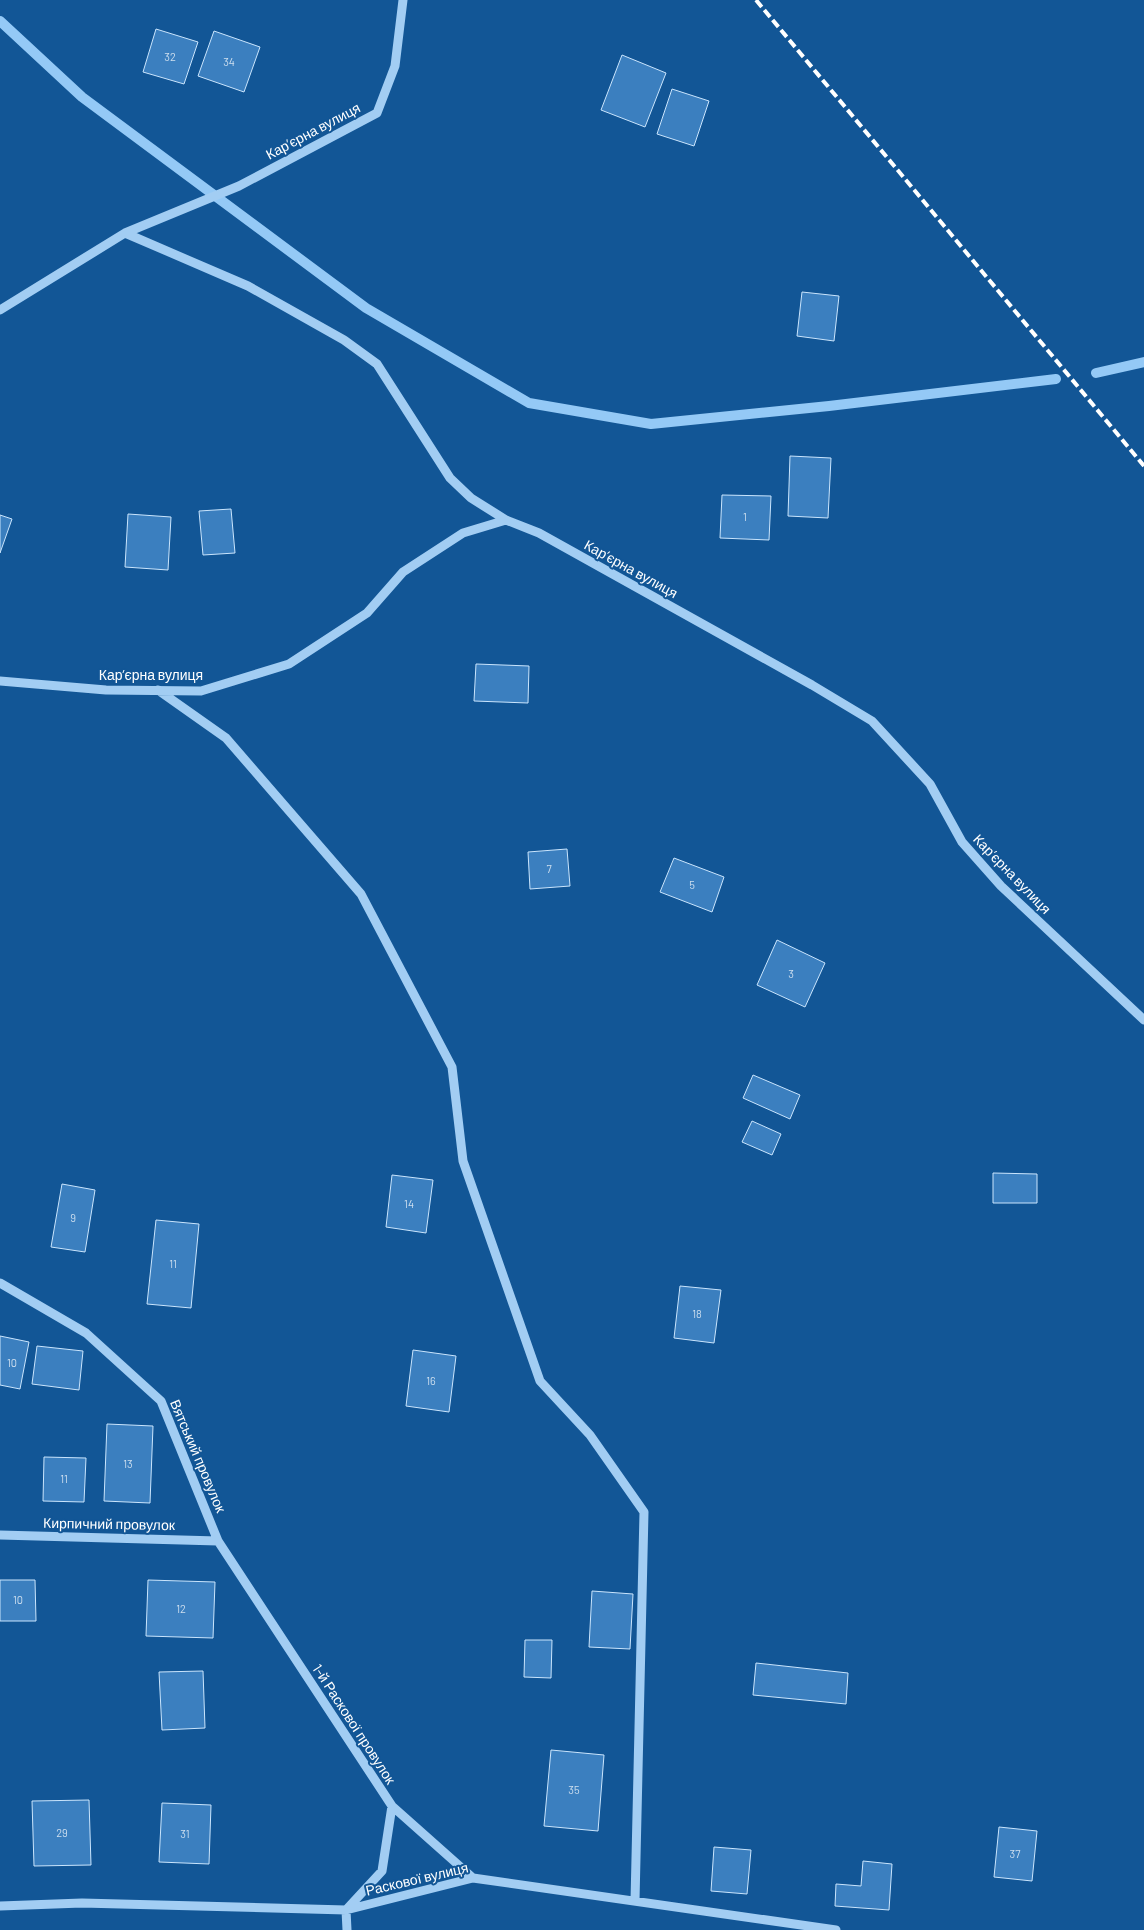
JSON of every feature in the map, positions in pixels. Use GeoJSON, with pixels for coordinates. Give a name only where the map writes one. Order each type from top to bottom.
{"type":"FeatureCollection","features":[{"type":"Feature","properties":{"kind":"street","name":"Карʼєрна вулиця"},"geometry":{"type":"LineString","coordinates":[[0,310],[125,233],[239,186],[378,113],[395,66],[403,0]]}},
{"type":"Feature","properties":{"kind":"street"},"geometry":{"type":"LineString","coordinates":[[125,233],[248,286],[344,340],[377,364],[450,478],[471,498],[506,520]]}},
{"type":"Feature","properties":{"kind":"street","name":"Карʼєрна вулиця"},"geometry":{"type":"LineString","coordinates":[[0,680],[106,690],[201,691],[289,664],[367,614],[403,572],[463,533],[506,520],[539,533],[812,685],[872,721],[930,784],[962,842],[1000,886],[1144,1020]]}},
{"type":"Feature","properties":{"kind":"street"},"geometry":{"type":"LineString","coordinates":[[158,690],[226,738],[361,894],[452,1067],[463,1162],[540,1381],[590,1435],[644,1512],[636,1901]]}},
{"type":"Feature","properties":{"kind":"street","name":"Вятський провулок"},"geometry":{"type":"LineString","coordinates":[[0,1283],[86,1333],[161,1401],[218,1540]]}},
{"type":"Feature","properties":{"kind":"street","name":"Кирпичний провулок"},"geometry":{"type":"LineString","coordinates":[[0,1535],[218,1540]]}},
{"type":"Feature","properties":{"kind":"street","name":"1-й Раскової провулок"},"geometry":{"type":"LineString","coordinates":[[218,1540],[392,1806],[382,1871],[346,1910]]}},
{"type":"Feature","properties":{"kind":"street"},"geometry":{"type":"LineString","coordinates":[[392,1806],[473,1878]]}},
{"type":"Feature","properties":{"kind":"street","name":"Раскової вулиця"},"geometry":{"type":"LineString","coordinates":[[0,1906],[82,1903],[346,1910],[473,1878],[836,1930]]}},
{"type":"Feature","properties":{"kind":"street"},"geometry":{"type":"LineString","coordinates":[[346,1910],[347,1930]]}},
{"type":"Feature","properties":{"kind":"building"},"geometry":{"type":"Polygon","coordinates":[[[156,29],[198,42],[184,84],[143,72],[156,29]]]}},
{"type":"Feature","properties":{"kind":"building"},"geometry":{"type":"Polygon","coordinates":[[[214,31],[260,47],[244,92],[198,76],[214,31]]]}},
{"type":"Feature","properties":{"kind":"building"},"geometry":{"type":"Polygon","coordinates":[[[622,55],[666,73],[645,127],[601,110],[622,55]]]}},
{"type":"Feature","properties":{"kind":"building"},"geometry":{"type":"Polygon","coordinates":[[[672,89],[709,101],[694,146],[657,134],[672,89]]]}},
{"type":"Feature","properties":{"kind":"building"},"geometry":{"type":"Polygon","coordinates":[[[802,292],[839,296],[834,341],[797,336],[802,292]]]}},
{"type":"Feature","properties":{"kind":"building"},"geometry":{"type":"Polygon","coordinates":[[[790,456],[831,458],[828,518],[788,516],[790,456]]]}},
{"type":"Feature","properties":{"kind":"building"},"geometry":{"type":"Polygon","coordinates":[[[722,495],[771,496],[769,540],[720,538],[722,495]]]}},
{"type":"Feature","properties":{"kind":"building"},"geometry":{"type":"Polygon","coordinates":[[[231,509],[235,553],[203,555],[199,511],[231,509]]]}},
{"type":"Feature","properties":{"kind":"building"},"geometry":{"type":"Polygon","coordinates":[[[128,514],[171,517],[168,570],[125,567],[128,514]]]}},
{"type":"Feature","properties":{"kind":"building"},"geometry":{"type":"Polygon","coordinates":[[[0,515],[12,519],[0,553],[0,515]]]}},
{"type":"Feature","properties":{"kind":"building"},"geometry":{"type":"Polygon","coordinates":[[[476,664],[529,666],[528,703],[474,701],[476,664]]]}},
{"type":"Feature","properties":{"kind":"building"},"geometry":{"type":"Polygon","coordinates":[[[567,849],[570,886],[530,889],[528,852],[567,849]]]}},
{"type":"Feature","properties":{"kind":"building"},"geometry":{"type":"Polygon","coordinates":[[[674,858],[724,877],[712,912],[660,892],[674,858]]]}},
{"type":"Feature","properties":{"kind":"building"},"geometry":{"type":"Polygon","coordinates":[[[777,940],[825,963],[805,1007],[757,985],[777,940]]]}},
{"type":"Feature","properties":{"kind":"building"},"geometry":{"type":"Polygon","coordinates":[[[753,1075],[800,1095],[790,1119],[743,1098],[753,1075]]]}},
{"type":"Feature","properties":{"kind":"building"},"geometry":{"type":"Polygon","coordinates":[[[752,1121],[781,1134],[772,1155],[742,1142],[752,1121]]]}},
{"type":"Feature","properties":{"kind":"building"},"geometry":{"type":"Polygon","coordinates":[[[993,1173],[1037,1174],[1037,1203],[993,1203],[993,1173]]]}},
{"type":"Feature","properties":{"kind":"building"},"geometry":{"type":"Polygon","coordinates":[[[392,1175],[433,1180],[426,1233],[386,1227],[392,1175]]]}},
{"type":"Feature","properties":{"kind":"building"},"geometry":{"type":"Polygon","coordinates":[[[62,1184],[95,1190],[85,1252],[51,1247],[62,1184]]]}},
{"type":"Feature","properties":{"kind":"building"},"geometry":{"type":"Polygon","coordinates":[[[156,1220],[199,1224],[191,1308],[147,1304],[156,1220]]]}},
{"type":"Feature","properties":{"kind":"building"},"geometry":{"type":"Polygon","coordinates":[[[680,1286],[721,1290],[714,1343],[674,1338],[680,1286]]]}},
{"type":"Feature","properties":{"kind":"building"},"geometry":{"type":"Polygon","coordinates":[[[0,1336],[29,1342],[20,1389],[0,1385],[0,1336]]]}},
{"type":"Feature","properties":{"kind":"building"},"geometry":{"type":"Polygon","coordinates":[[[37,1346],[83,1351],[79,1390],[32,1384],[37,1346]]]}},
{"type":"Feature","properties":{"kind":"building"},"geometry":{"type":"Polygon","coordinates":[[[413,1350],[456,1356],[449,1412],[406,1406],[413,1350]]]}},
{"type":"Feature","properties":{"kind":"building"},"geometry":{"type":"Polygon","coordinates":[[[107,1424],[153,1426],[150,1503],[104,1501],[107,1424]]]}},
{"type":"Feature","properties":{"kind":"building"},"geometry":{"type":"Polygon","coordinates":[[[44,1457],[86,1458],[84,1502],[43,1501],[44,1457]]]}},
{"type":"Feature","properties":{"kind":"building"},"geometry":{"type":"Polygon","coordinates":[[[0,1580],[35,1580],[36,1621],[0,1621],[0,1580]]]}},
{"type":"Feature","properties":{"kind":"building"},"geometry":{"type":"Polygon","coordinates":[[[148,1580],[215,1582],[213,1638],[146,1636],[148,1580]]]}},
{"type":"Feature","properties":{"kind":"building"},"geometry":{"type":"Polygon","coordinates":[[[592,1591],[633,1594],[630,1649],[589,1647],[592,1591]]]}},
{"type":"Feature","properties":{"kind":"building"},"geometry":{"type":"Polygon","coordinates":[[[525,1640],[552,1640],[551,1678],[524,1677],[525,1640]]]}},
{"type":"Feature","properties":{"kind":"building"},"geometry":{"type":"Polygon","coordinates":[[[756,1663],[848,1673],[846,1704],[753,1695],[756,1663]]]}},
{"type":"Feature","properties":{"kind":"building"},"geometry":{"type":"Polygon","coordinates":[[[203,1671],[205,1728],[162,1730],[159,1672],[203,1671]]]}},
{"type":"Feature","properties":{"kind":"building"},"geometry":{"type":"Polygon","coordinates":[[[551,1750],[604,1755],[598,1831],[544,1826],[551,1750]]]}},
{"type":"Feature","properties":{"kind":"building"},"geometry":{"type":"Polygon","coordinates":[[[89,1800],[91,1865],[34,1866],[32,1801],[89,1800]]]}},
{"type":"Feature","properties":{"kind":"building"},"geometry":{"type":"Polygon","coordinates":[[[162,1803],[211,1805],[209,1864],[159,1862],[162,1803]]]}},
{"type":"Feature","properties":{"kind":"building"},"geometry":{"type":"Polygon","coordinates":[[[999,1827],[1037,1831],[1032,1881],[994,1877],[999,1827]]]}},
{"type":"Feature","properties":{"kind":"building"},"geometry":{"type":"Polygon","coordinates":[[[714,1847],[751,1850],[747,1894],[711,1891],[714,1847]]]}},
{"type":"Feature","properties":{"kind":"building"},"geometry":{"type":"Polygon","coordinates":[[[863,1861],[892,1864],[889,1910],[835,1906],[836,1884],[861,1886],[863,1861]]]}},
{"type":"Feature","properties":{"kind":"waterway"},"geometry":{"type":"LineString","coordinates":[[0,21],[82,97],[366,308],[529,403],[651,424],[829,406],[1056,379]]}},
{"type":"Feature","properties":{"kind":"waterway"},"geometry":{"type":"LineString","coordinates":[[1096,373],[1144,362]]}},
{"type":"Feature","properties":{"kind":"railway"},"geometry":{"type":"LineString","coordinates":[[756,0],[1144,466]]}}]}
